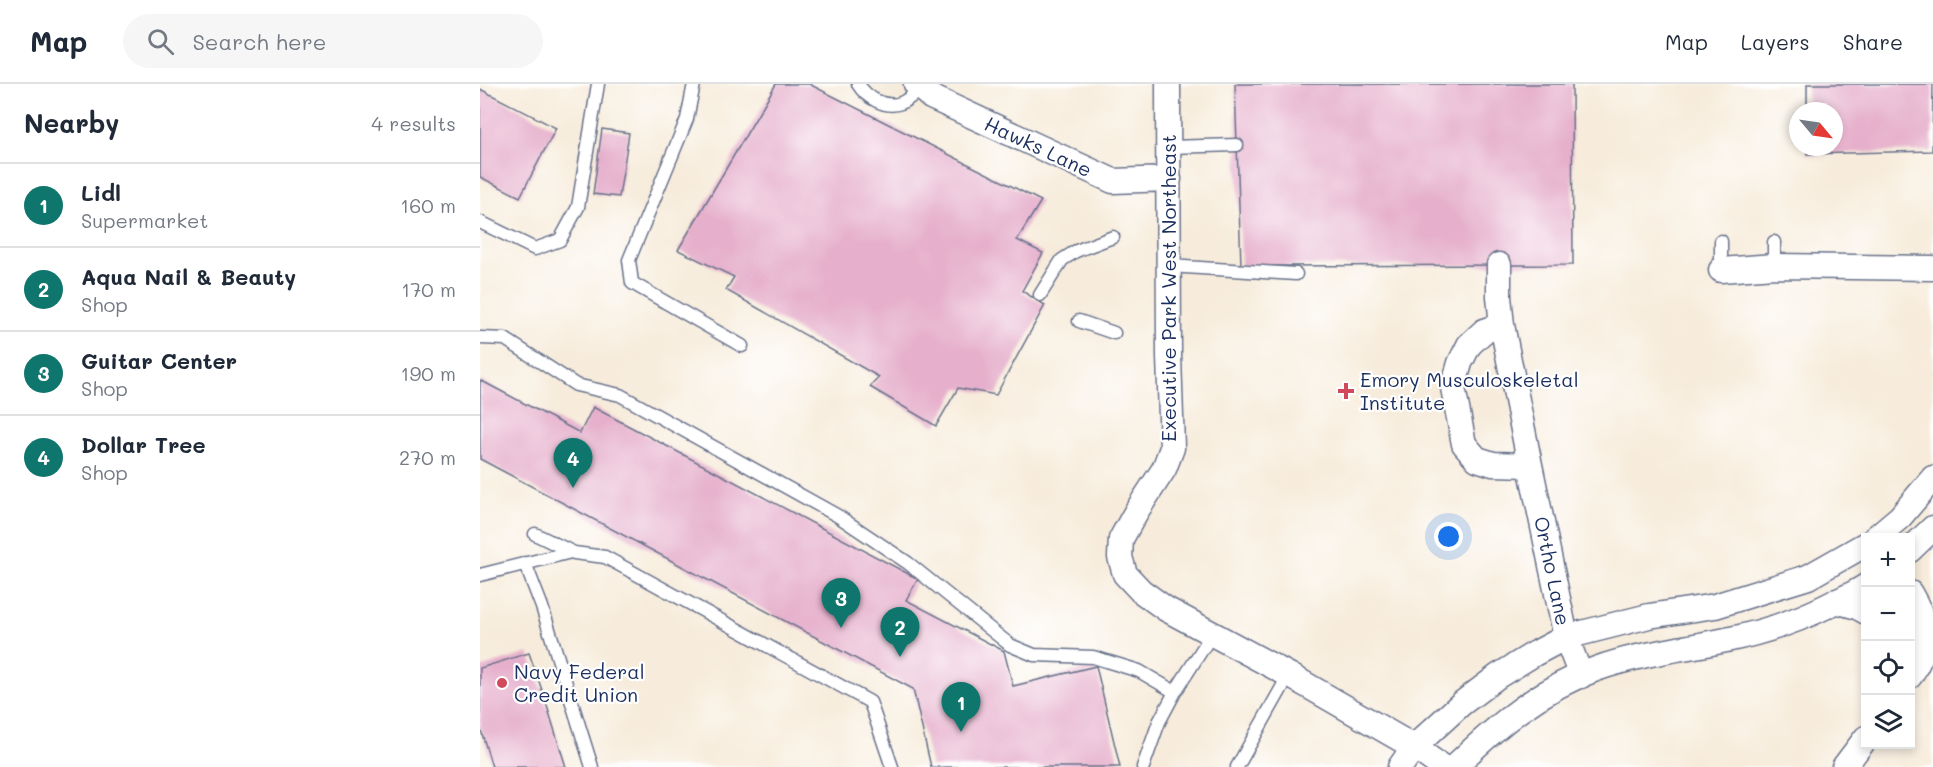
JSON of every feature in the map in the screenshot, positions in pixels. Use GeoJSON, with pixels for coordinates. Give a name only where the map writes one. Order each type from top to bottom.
{"type":"FeatureCollection","features":[{"type":"Feature","properties":{"kind":"street","name":"Executive Park West Northeast"},"geometry":{"type":"LineString","coordinates":[[1168,84],[1172,448],[1164,469],[1121,539],[1120,557],[1125,574],[1142,591],[1166,609],[1289,675],[1414,747],[1442,767]]}},
{"type":"Feature","properties":{"kind":"street","name":"Hawks Lane"},"geometry":{"type":"LineString","coordinates":[[919,86],[930,97],[1113,181],[1169,179]]}},
{"type":"Feature","properties":{"kind":"street","name":"Ortho Lane"},"geometry":{"type":"LineString","coordinates":[[1499,265],[1502,325],[1566,637],[1581,676]]}},
{"type":"Feature","properties":{"kind":"street"},"geometry":{"type":"LineString","coordinates":[[1721,270],[1774,266],[1933,268]]}},
{"type":"Feature","properties":{"kind":"street"},"geometry":{"type":"LineString","coordinates":[[1502,325],[1484,331],[1469,345],[1460,363],[1453,388],[1464,444],[1477,459],[1494,464],[1530,465]]}},
{"type":"Feature","properties":{"kind":"street"},"geometry":{"type":"LineString","coordinates":[[1881,533],[1900,517],[1933,477]]}},
{"type":"Feature","properties":{"kind":"street"},"geometry":{"type":"LineString","coordinates":[[1915,546],[1933,528]]}},
{"type":"Feature","properties":{"kind":"street"},"geometry":{"type":"LineString","coordinates":[[1400,767],[1414,747],[1461,704],[1498,676],[1566,637],[1650,616],[1715,606],[1808,577],[1861,547]]}},
{"type":"Feature","properties":{"kind":"street"},"geometry":{"type":"LineString","coordinates":[[1455,767],[1492,731],[1523,706],[1558,686],[1596,669],[1634,658],[1746,635],[1805,617],[1864,587]]}},
{"type":"Feature","properties":{"kind":"street"},"geometry":{"type":"LineString","coordinates":[[1836,602],[1861,609]]}},
{"type":"Feature","properties":{"kind":"street"},"geometry":{"type":"LineString","coordinates":[[1915,602],[1927,634],[1921,659],[1915,669]]}},
{"type":"Feature","properties":{"kind":"street"},"geometry":{"type":"LineString","coordinates":[[1844,767],[1861,745]]}},
{"type":"Feature","properties":{"kind":"lane"},"geometry":{"type":"LineString","coordinates":[[480,222],[534,249],[560,240],[578,207],[598,84]]}},
{"type":"Feature","properties":{"kind":"lane"},"geometry":{"type":"LineString","coordinates":[[694,84],[687,119],[629,260],[633,283],[742,346]]}},
{"type":"Feature","properties":{"kind":"lane"},"geometry":{"type":"LineString","coordinates":[[858,84],[870,97],[882,104],[891,105],[901,103],[919,86]]}},
{"type":"Feature","properties":{"kind":"lane"},"geometry":{"type":"LineString","coordinates":[[1168,147],[1237,145]]}},
{"type":"Feature","properties":{"kind":"lane"},"geometry":{"type":"LineString","coordinates":[[1040,295],[1062,260],[1076,251],[1113,237]]}},
{"type":"Feature","properties":{"kind":"lane"},"geometry":{"type":"LineString","coordinates":[[1721,240],[1721,270]]}},
{"type":"Feature","properties":{"kind":"lane"},"geometry":{"type":"LineString","coordinates":[[1774,242],[1774,266]]}},
{"type":"Feature","properties":{"kind":"lane"},"geometry":{"type":"LineString","coordinates":[[1169,266],[1296,274]]}},
{"type":"Feature","properties":{"kind":"lane"},"geometry":{"type":"LineString","coordinates":[[1079,321],[1114,333]]}},
{"type":"Feature","properties":{"kind":"lane"},"geometry":{"type":"LineString","coordinates":[[480,338],[505,339],[576,384],[620,395],[838,516],[908,563],[1010,645],[1034,655],[1093,657],[1139,671],[1175,692]]}},
{"type":"Feature","properties":{"kind":"lane"},"geometry":{"type":"LineString","coordinates":[[535,534],[571,552],[605,557],[870,702],[892,767]]}},
{"type":"Feature","properties":{"kind":"lane"},"geometry":{"type":"LineString","coordinates":[[480,575],[571,552]]}},
{"type":"Feature","properties":{"kind":"lane"},"geometry":{"type":"LineString","coordinates":[[525,563],[542,607],[592,767]]}},
{"type":"Feature","properties":{"kind":"lane"},"geometry":{"type":"LineString","coordinates":[[1143,767],[1159,722],[1212,634]]}},
{"type":"Feature","properties":{"kind":"lane"},"geometry":{"type":"LineString","coordinates":[[1237,767],[1289,675]]}},
{"type":"Feature","properties":{"kind":"building"},"geometry":{"type":"Polygon","coordinates":[[[776,84],[809,84],[1041,201],[1017,240],[1043,253],[1022,291],[1045,305],[996,395],[958,388],[936,426],[870,387],[879,377],[726,290],[734,277],[678,250],[776,84]]]}},
{"type":"Feature","properties":{"kind":"building"},"geometry":{"type":"Polygon","coordinates":[[[1235,84],[1572,84],[1573,265],[1241,266],[1235,84]]]}},
{"type":"Feature","properties":{"kind":"building"},"geometry":{"type":"Polygon","coordinates":[[[1807,84],[1933,84],[1932,151],[1843,153],[1843,102],[1807,102],[1807,84]]]}},
{"type":"Feature","properties":{"kind":"building"},"geometry":{"type":"Polygon","coordinates":[[[480,89],[556,128],[520,197],[480,177],[480,89]]]}},
{"type":"Feature","properties":{"kind":"building"},"geometry":{"type":"Polygon","coordinates":[[[602,129],[629,133],[619,197],[593,194],[602,129]]]}},
{"type":"Feature","properties":{"kind":"building"},"geometry":{"type":"Polygon","coordinates":[[[480,380],[580,433],[593,407],[918,579],[906,600],[1004,651],[1013,686],[1096,666],[1120,767],[931,767],[913,689],[480,459],[480,380]]]}},
{"type":"Feature","properties":{"kind":"building"},"geometry":{"type":"Polygon","coordinates":[[[529,653],[566,767],[492,767],[480,727],[480,668],[529,653]]]}},
{"type":"Feature","properties":{"kind":"place","name":"Emory Musculoskeletal Institute"},"geometry":{"type":"Point","coordinates":[1346,391]}},
{"type":"Feature","properties":{"kind":"place","name":"Dollar Tree"},"geometry":{"type":"Point","coordinates":[573,488]}},
{"type":"Feature","properties":{"kind":"place","name":"Guitar Center"},"geometry":{"type":"Point","coordinates":[841,628]}},
{"type":"Feature","properties":{"kind":"place","name":"Aqua Nail & Beauty"},"geometry":{"type":"Point","coordinates":[900,657]}},
{"type":"Feature","properties":{"kind":"place","name":"Navy Federal Credit Union"},"geometry":{"type":"Point","coordinates":[502,683]}},
{"type":"Feature","properties":{"kind":"place","name":"Lidl"},"geometry":{"type":"Point","coordinates":[961,732]}}]}
